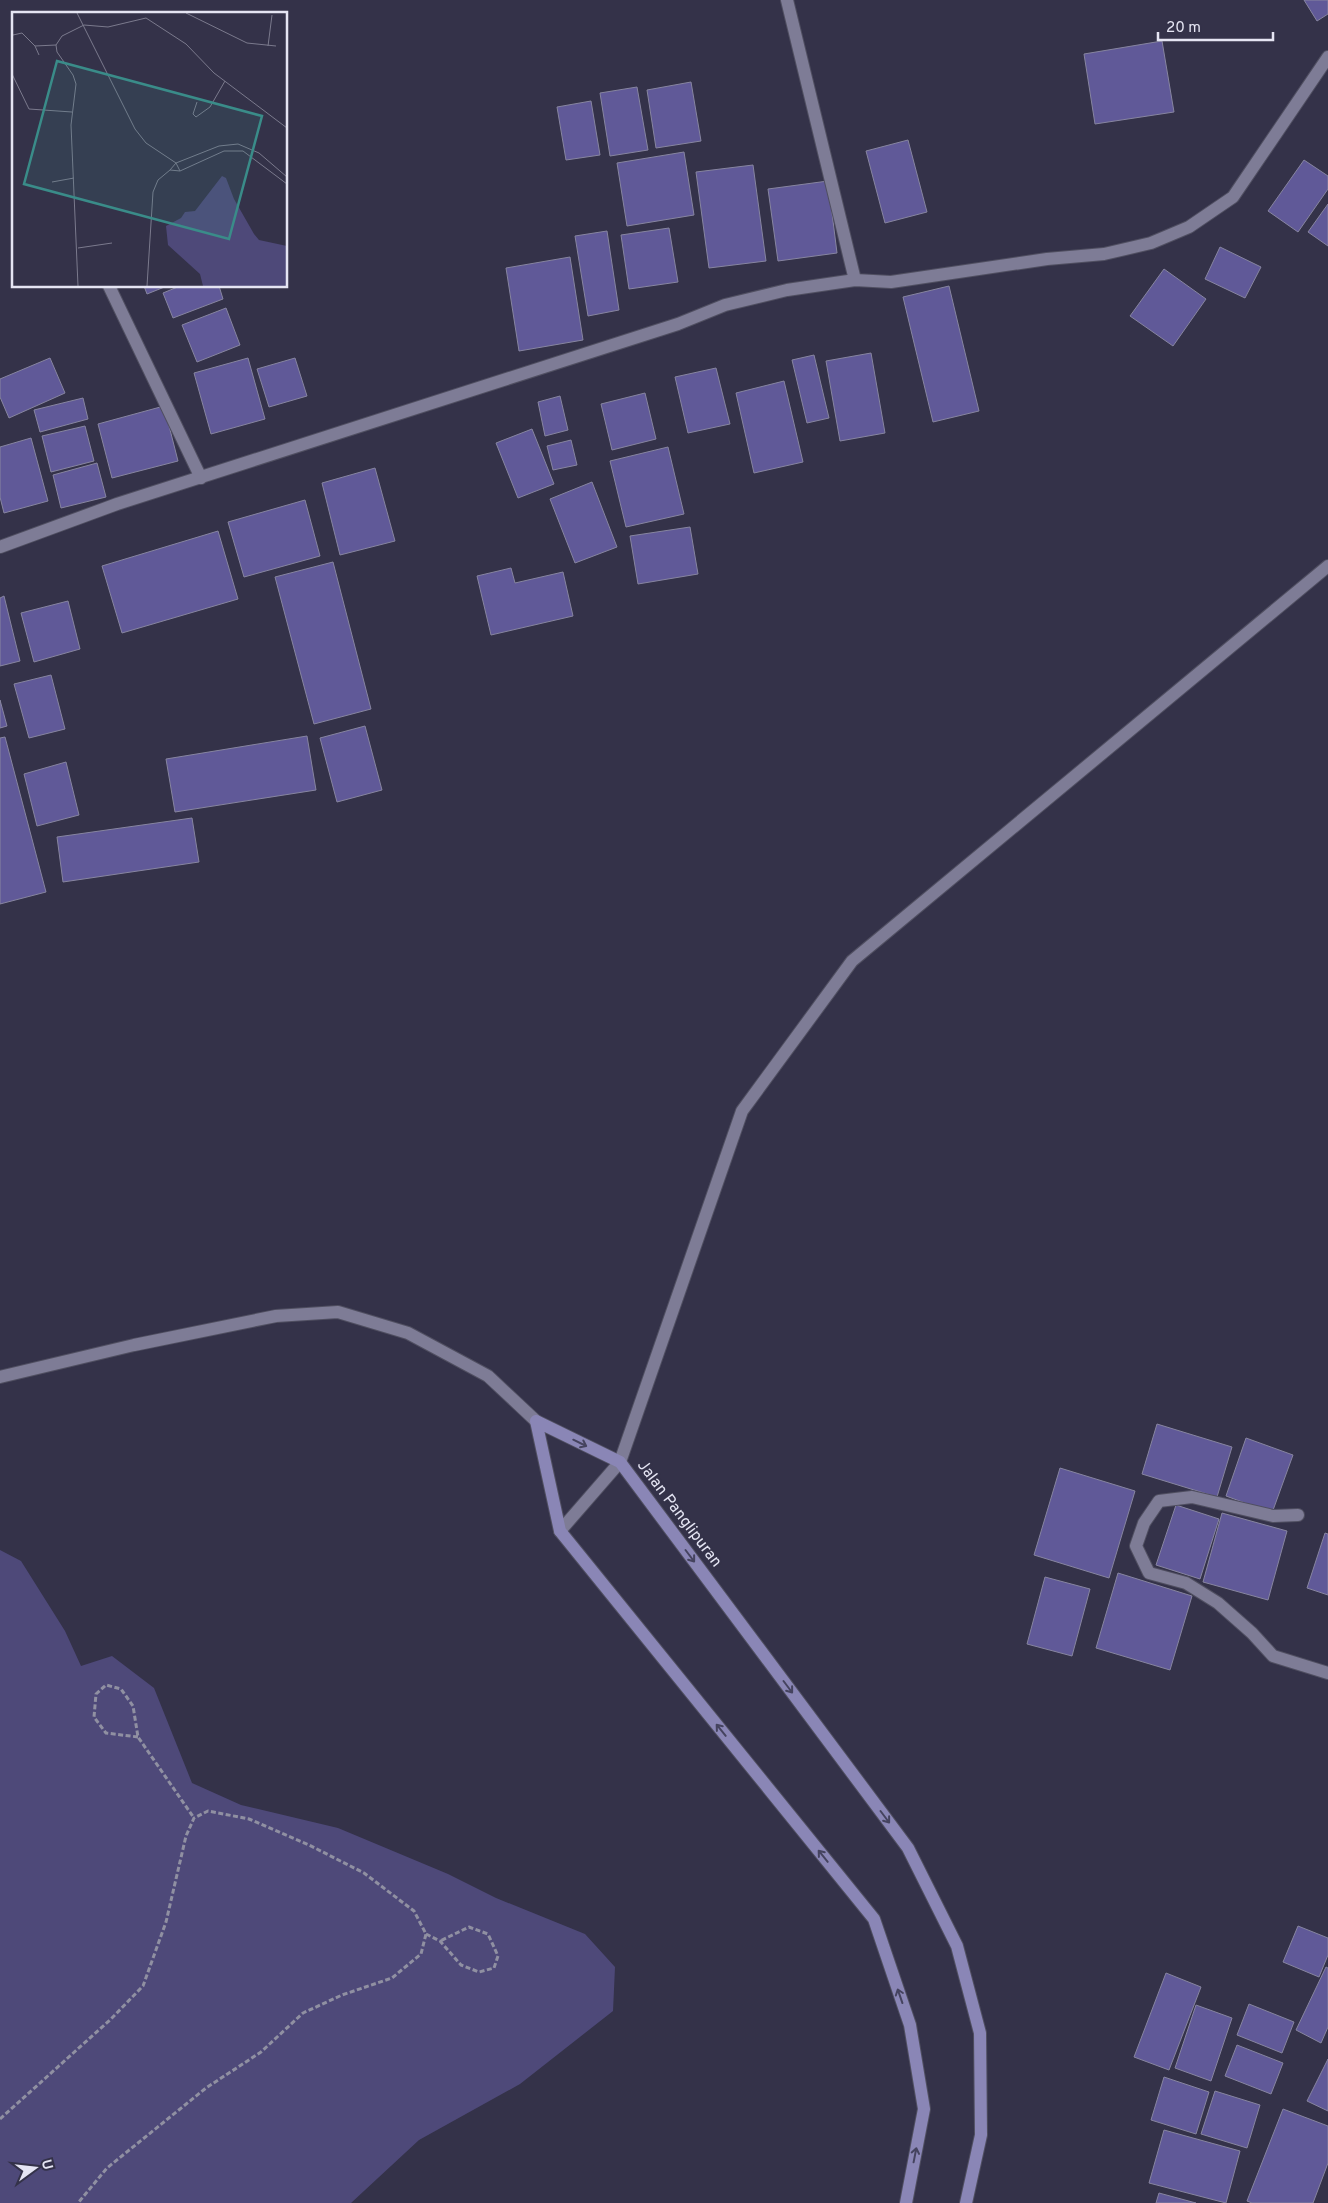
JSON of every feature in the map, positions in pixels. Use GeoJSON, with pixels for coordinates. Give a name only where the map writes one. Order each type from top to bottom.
{"type":"FeatureCollection","features":[{"type":"Feature","properties":{"kind":"main road","name":"Jalan Panglipuran"},"geometry":{"type":"LineString","coordinates":[[536,1421],[620,1462],[908,1848],[957,1946],[980,2033],[981,2135],[966,2203]]}},
{"type":"Feature","properties":{"kind":"main road"},"geometry":{"type":"LineString","coordinates":[[536,1421],[560,1531],[874,1919],[910,2025],[924,2109],[906,2203]]}},
{"type":"Feature","properties":{"kind":"street"},"geometry":{"type":"LineString","coordinates":[[787,0],[855,280]]}},
{"type":"Feature","properties":{"kind":"street"},"geometry":{"type":"LineString","coordinates":[[0,547],[117,504],[678,324],[725,305],[788,290],[855,280],[891,282],[1047,259],[1104,254],[1151,243],[1189,227],[1233,197],[1328,57]]}},
{"type":"Feature","properties":{"kind":"street"},"geometry":{"type":"LineString","coordinates":[[110,288],[201,478]]}},
{"type":"Feature","properties":{"kind":"street"},"geometry":{"type":"LineString","coordinates":[[560,1531],[620,1462],[742,1111],[852,961],[1328,566]]}},
{"type":"Feature","properties":{"kind":"street"},"geometry":{"type":"LineString","coordinates":[[0,1377],[134,1345],[276,1316],[338,1312],[408,1333],[488,1376],[536,1421]]}},
{"type":"Feature","properties":{"kind":"street"},"geometry":{"type":"LineString","coordinates":[[1298,1516],[1273,1516],[1192,1497],[1159,1501],[1144,1523],[1136,1546],[1149,1573],[1186,1583],[1218,1603],[1252,1632],[1273,1656],[1328,1673]]}},
{"type":"Feature","properties":{"kind":"path"},"geometry":{"type":"LineString","coordinates":[[138,1736],[106,1733],[94,1717],[96,1694],[106,1685],[121,1689],[133,1706],[138,1736],[194,1818]]}},
{"type":"Feature","properties":{"kind":"path"},"geometry":{"type":"LineString","coordinates":[[0,2119],[111,2019],[143,1986],[166,1922],[186,1836],[194,1818],[208,1811],[249,1819],[309,1845],[364,1873],[414,1911],[426,1934],[440,1941],[461,1965],[479,1972],[494,1968],[498,1956],[488,1934],[469,1927],[440,1941]]}},
{"type":"Feature","properties":{"kind":"path"},"geometry":{"type":"LineString","coordinates":[[78,2203],[107,2168],[206,2088],[262,2052],[304,2013],[342,1995],[392,1978],[421,1954],[426,1934]]}},
{"type":"Feature","properties":{"kind":"shaded area"},"geometry":{"type":"Polygon","coordinates":[[[0,1550],[21,1561],[65,1631],[81,1666],[112,1656],[154,1688],[192,1783],[241,1805],[338,1828],[448,1874],[496,1898],[585,1934],[615,1967],[613,2011],[520,2084],[419,2140],[351,2203],[0,2203],[0,1550]]]}},
{"type":"Feature","properties":{"kind":"building"},"geometry":{"type":"Polygon","coordinates":[[[1304,0],[1328,0],[1328,14],[1317,21],[1304,0]]]}},
{"type":"Feature","properties":{"kind":"building"},"geometry":{"type":"Polygon","coordinates":[[[1162,41],[1174,112],[1095,124],[1084,54],[1162,41]]]}},
{"type":"Feature","properties":{"kind":"building"},"geometry":{"type":"Polygon","coordinates":[[[691,82],[701,141],[656,148],[647,90],[691,82]]]}},
{"type":"Feature","properties":{"kind":"building"},"geometry":{"type":"Polygon","coordinates":[[[637,87],[648,150],[610,156],[600,93],[637,87]]]}},
{"type":"Feature","properties":{"kind":"building"},"geometry":{"type":"Polygon","coordinates":[[[591,101],[600,155],[566,160],[557,107],[591,101]]]}},
{"type":"Feature","properties":{"kind":"building"},"geometry":{"type":"Polygon","coordinates":[[[908,140],[927,212],[885,223],[866,151],[908,140]]]}},
{"type":"Feature","properties":{"kind":"building"},"geometry":{"type":"Polygon","coordinates":[[[684,152],[694,215],[627,226],[617,163],[684,152]]]}},
{"type":"Feature","properties":{"kind":"building"},"geometry":{"type":"Polygon","coordinates":[[[1304,160],[1328,176],[1328,189],[1298,232],[1268,211],[1304,160]]]}},
{"type":"Feature","properties":{"kind":"building"},"geometry":{"type":"Polygon","coordinates":[[[753,165],[766,261],[709,268],[696,172],[753,165]]]}},
{"type":"Feature","properties":{"kind":"building"},"geometry":{"type":"Polygon","coordinates":[[[828,181],[837,253],[778,261],[768,189],[828,181]]]}},
{"type":"Feature","properties":{"kind":"building"},"geometry":{"type":"Polygon","coordinates":[[[1328,204],[1328,246],[1308,232],[1328,204]]]}},
{"type":"Feature","properties":{"kind":"building"},"geometry":{"type":"Polygon","coordinates":[[[669,228],[678,282],[629,289],[621,235],[669,228]]]}},
{"type":"Feature","properties":{"kind":"building"},"geometry":{"type":"Polygon","coordinates":[[[607,231],[619,310],[588,316],[575,236],[607,231]]]}},
{"type":"Feature","properties":{"kind":"building"},"geometry":{"type":"Polygon","coordinates":[[[1220,247],[1261,267],[1245,298],[1205,279],[1220,247]]]}},
{"type":"Feature","properties":{"kind":"building"},"geometry":{"type":"Polygon","coordinates":[[[570,257],[583,340],[519,351],[506,268],[570,257]]]}},
{"type":"Feature","properties":{"kind":"building"},"geometry":{"type":"Polygon","coordinates":[[[1164,269],[1206,299],[1173,346],[1130,316],[1164,269]]]}},
{"type":"Feature","properties":{"kind":"building"},"geometry":{"type":"Polygon","coordinates":[[[949,286],[979,411],[933,422],[903,297],[949,286]]]}},
{"type":"Feature","properties":{"kind":"building"},"geometry":{"type":"Polygon","coordinates":[[[145,288],[162,288],[147,294],[145,288]]]}},
{"type":"Feature","properties":{"kind":"building"},"geometry":{"type":"Polygon","coordinates":[[[175,288],[220,288],[223,299],[173,318],[163,293],[175,288]]]}},
{"type":"Feature","properties":{"kind":"building"},"geometry":{"type":"Polygon","coordinates":[[[226,308],[240,345],[197,362],[182,325],[226,308]]]}},
{"type":"Feature","properties":{"kind":"building"},"geometry":{"type":"Polygon","coordinates":[[[871,353],[885,433],[840,441],[826,361],[871,353]]]}},
{"type":"Feature","properties":{"kind":"building"},"geometry":{"type":"Polygon","coordinates":[[[814,355],[829,418],[807,423],[792,360],[814,355]]]}},
{"type":"Feature","properties":{"kind":"building"},"geometry":{"type":"Polygon","coordinates":[[[50,358],[65,393],[9,418],[0,397],[0,379],[50,358]]]}},
{"type":"Feature","properties":{"kind":"building"},"geometry":{"type":"Polygon","coordinates":[[[248,358],[265,419],[211,434],[194,373],[248,358]]]}},
{"type":"Feature","properties":{"kind":"building"},"geometry":{"type":"Polygon","coordinates":[[[295,358],[307,396],[269,407],[257,369],[295,358]]]}},
{"type":"Feature","properties":{"kind":"building"},"geometry":{"type":"Polygon","coordinates":[[[716,368],[730,424],[688,433],[675,377],[716,368]]]}},
{"type":"Feature","properties":{"kind":"building"},"geometry":{"type":"Polygon","coordinates":[[[784,381],[803,462],[754,473],[736,393],[784,381]]]}},
{"type":"Feature","properties":{"kind":"building"},"geometry":{"type":"Polygon","coordinates":[[[645,393],[656,439],[612,450],[601,404],[645,393]]]}},
{"type":"Feature","properties":{"kind":"building"},"geometry":{"type":"Polygon","coordinates":[[[560,396],[568,430],[545,436],[538,402],[560,396]]]}},
{"type":"Feature","properties":{"kind":"building"},"geometry":{"type":"Polygon","coordinates":[[[83,398],[88,419],[40,432],[34,410],[83,398]]]}},
{"type":"Feature","properties":{"kind":"building"},"geometry":{"type":"Polygon","coordinates":[[[164,406],[178,461],[112,478],[98,424],[164,406]]]}},
{"type":"Feature","properties":{"kind":"building"},"geometry":{"type":"Polygon","coordinates":[[[85,426],[94,461],[51,472],[42,436],[85,426]]]}},
{"type":"Feature","properties":{"kind":"building"},"geometry":{"type":"Polygon","coordinates":[[[532,429],[554,484],[518,498],[496,443],[532,429]]]}},
{"type":"Feature","properties":{"kind":"building"},"geometry":{"type":"Polygon","coordinates":[[[31,438],[48,501],[4,513],[0,497],[0,447],[31,438]]]}},
{"type":"Feature","properties":{"kind":"building"},"geometry":{"type":"Polygon","coordinates":[[[571,440],[577,465],[553,470],[547,446],[571,440]]]}},
{"type":"Feature","properties":{"kind":"building"},"geometry":{"type":"Polygon","coordinates":[[[668,447],[684,514],[626,527],[610,461],[668,447]]]}},
{"type":"Feature","properties":{"kind":"building"},"geometry":{"type":"Polygon","coordinates":[[[97,463],[106,497],[61,508],[53,475],[97,463]]]}},
{"type":"Feature","properties":{"kind":"building"},"geometry":{"type":"Polygon","coordinates":[[[375,468],[395,541],[340,555],[322,483],[375,468]]]}},
{"type":"Feature","properties":{"kind":"building"},"geometry":{"type":"Polygon","coordinates":[[[592,482],[617,547],[575,563],[550,499],[592,482]]]}},
{"type":"Feature","properties":{"kind":"building"},"geometry":{"type":"Polygon","coordinates":[[[305,500],[320,556],[244,577],[228,522],[305,500]]]}},
{"type":"Feature","properties":{"kind":"building"},"geometry":{"type":"Polygon","coordinates":[[[690,527],[698,574],[638,584],[630,536],[690,527]]]}},
{"type":"Feature","properties":{"kind":"building"},"geometry":{"type":"Polygon","coordinates":[[[218,531],[238,599],[122,633],[102,566],[218,531]]]}},
{"type":"Feature","properties":{"kind":"building"},"geometry":{"type":"Polygon","coordinates":[[[333,562],[371,709],[314,724],[275,577],[333,562]]]}},
{"type":"Feature","properties":{"kind":"building"},"geometry":{"type":"Polygon","coordinates":[[[511,568],[515,583],[563,572],[573,616],[491,635],[477,576],[511,568]]]}},
{"type":"Feature","properties":{"kind":"building"},"geometry":{"type":"Polygon","coordinates":[[[4,596],[20,661],[0,666],[0,598],[4,596]]]}},
{"type":"Feature","properties":{"kind":"building"},"geometry":{"type":"Polygon","coordinates":[[[68,601],[80,649],[34,662],[21,613],[68,601]]]}},
{"type":"Feature","properties":{"kind":"building"},"geometry":{"type":"Polygon","coordinates":[[[51,675],[65,729],[29,738],[14,684],[51,675]]]}},
{"type":"Feature","properties":{"kind":"building"},"geometry":{"type":"Polygon","coordinates":[[[0,700],[7,726],[0,728],[0,700]]]}},
{"type":"Feature","properties":{"kind":"building"},"geometry":{"type":"Polygon","coordinates":[[[365,726],[382,790],[337,802],[320,738],[365,726]]]}},
{"type":"Feature","properties":{"kind":"building"},"geometry":{"type":"Polygon","coordinates":[[[307,736],[316,790],[175,812],[166,759],[307,736]]]}},
{"type":"Feature","properties":{"kind":"building"},"geometry":{"type":"Polygon","coordinates":[[[5,737],[46,892],[0,904],[0,738],[5,737]]]}},
{"type":"Feature","properties":{"kind":"building"},"geometry":{"type":"Polygon","coordinates":[[[66,762],[79,815],[37,826],[24,774],[66,762]]]}},
{"type":"Feature","properties":{"kind":"building"},"geometry":{"type":"Polygon","coordinates":[[[192,818],[199,862],[63,882],[57,837],[192,818]]]}},
{"type":"Feature","properties":{"kind":"building"},"geometry":{"type":"Polygon","coordinates":[[[1157,1424],[1232,1447],[1217,1497],[1142,1474],[1157,1424]]]}},
{"type":"Feature","properties":{"kind":"building"},"geometry":{"type":"Polygon","coordinates":[[[1246,1438],[1293,1455],[1272,1513],[1226,1496],[1246,1438]]]}},
{"type":"Feature","properties":{"kind":"building"},"geometry":{"type":"Polygon","coordinates":[[[1060,1468],[1135,1491],[1109,1578],[1034,1555],[1060,1468]]]}},
{"type":"Feature","properties":{"kind":"building"},"geometry":{"type":"Polygon","coordinates":[[[1176,1505],[1219,1519],[1200,1579],[1156,1565],[1176,1505]]]}},
{"type":"Feature","properties":{"kind":"building"},"geometry":{"type":"Polygon","coordinates":[[[1222,1513],[1287,1531],[1268,1600],[1203,1582],[1222,1513]]]}},
{"type":"Feature","properties":{"kind":"building"},"geometry":{"type":"Polygon","coordinates":[[[1325,1533],[1328,1534],[1328,1595],[1307,1588],[1325,1533]]]}},
{"type":"Feature","properties":{"kind":"building"},"geometry":{"type":"Polygon","coordinates":[[[1118,1573],[1192,1596],[1170,1670],[1096,1648],[1118,1573]]]}},
{"type":"Feature","properties":{"kind":"building"},"geometry":{"type":"Polygon","coordinates":[[[1045,1577],[1090,1589],[1072,1656],[1027,1644],[1045,1577]]]}},
{"type":"Feature","properties":{"kind":"building"},"geometry":{"type":"Polygon","coordinates":[[[1298,1926],[1328,1938],[1328,1955],[1319,1977],[1283,1962],[1298,1926]]]}},
{"type":"Feature","properties":{"kind":"building"},"geometry":{"type":"Polygon","coordinates":[[[1326,1967],[1328,1968],[1328,2027],[1321,2043],[1296,2030],[1326,1967]]]}},
{"type":"Feature","properties":{"kind":"building"},"geometry":{"type":"Polygon","coordinates":[[[1166,1973],[1201,1987],[1169,2070],[1134,2057],[1166,1973]]]}},
{"type":"Feature","properties":{"kind":"building"},"geometry":{"type":"Polygon","coordinates":[[[1249,2004],[1294,2022],[1282,2053],[1237,2035],[1249,2004]]]}},
{"type":"Feature","properties":{"kind":"building"},"geometry":{"type":"Polygon","coordinates":[[[1196,2005],[1232,2018],[1211,2081],[1175,2068],[1196,2005]]]}},
{"type":"Feature","properties":{"kind":"building"},"geometry":{"type":"Polygon","coordinates":[[[1237,2045],[1283,2063],[1271,2094],[1225,2076],[1237,2045]]]}},
{"type":"Feature","properties":{"kind":"building"},"geometry":{"type":"Polygon","coordinates":[[[1328,2059],[1328,2111],[1307,2101],[1328,2059]]]}},
{"type":"Feature","properties":{"kind":"building"},"geometry":{"type":"Polygon","coordinates":[[[1164,2077],[1209,2092],[1196,2134],[1151,2120],[1164,2077]]]}},
{"type":"Feature","properties":{"kind":"building"},"geometry":{"type":"Polygon","coordinates":[[[1215,2091],[1260,2105],[1247,2148],[1201,2134],[1215,2091]]]}},
{"type":"Feature","properties":{"kind":"building"},"geometry":{"type":"Polygon","coordinates":[[[1283,2109],[1328,2126],[1328,2163],[1313,2203],[1252,2203],[1247,2201],[1283,2109]]]}},
{"type":"Feature","properties":{"kind":"building"},"geometry":{"type":"Polygon","coordinates":[[[1164,2130],[1240,2151],[1226,2203],[1149,2183],[1164,2130]]]}},
{"type":"Feature","properties":{"kind":"building"},"geometry":{"type":"Polygon","coordinates":[[[1159,2193],[1196,2203],[1156,2203],[1159,2193]]]}}]}
